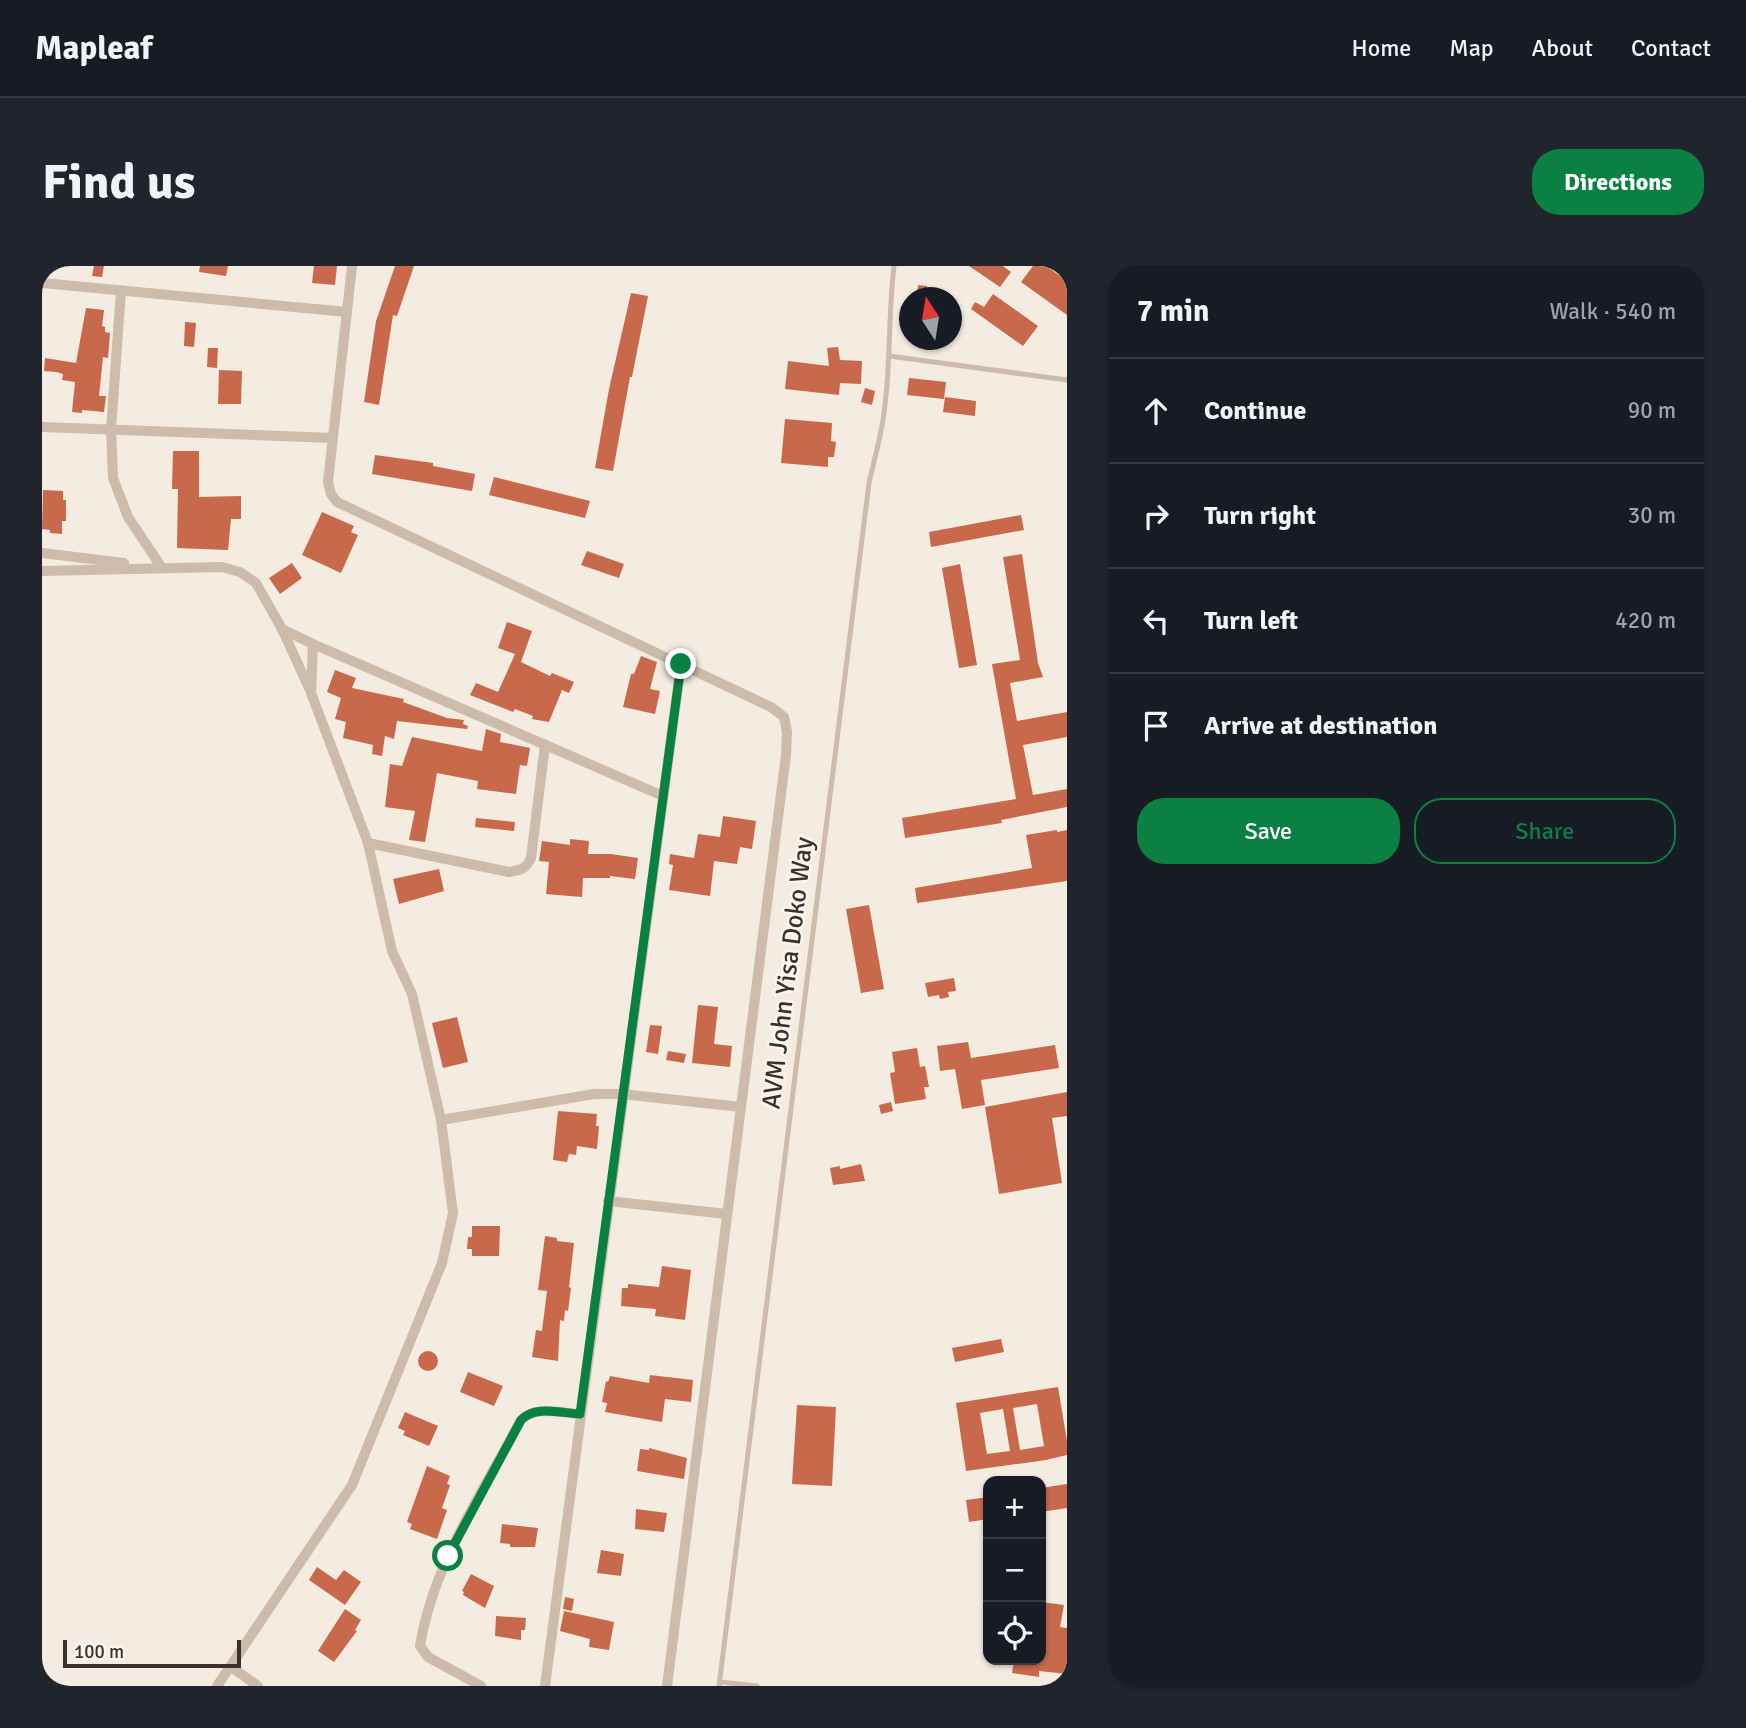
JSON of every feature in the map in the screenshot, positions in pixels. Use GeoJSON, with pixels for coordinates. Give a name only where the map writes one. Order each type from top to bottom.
{"type":"FeatureCollection","features":[{"type":"Feature","properties":{"kind":"street"},"geometry":{"type":"LineString","coordinates":[[352,266],[328,482],[331,494],[337,502],[771,707],[784,717],[787,732],[786,755],[667,1686]]}},
{"type":"Feature","properties":{"kind":"street"},"geometry":{"type":"LineString","coordinates":[[42,283],[347,312]]}},
{"type":"Feature","properties":{"kind":"street"},"geometry":{"type":"LineString","coordinates":[[121,291],[111,429],[113,478],[128,517],[162,568]]}},
{"type":"Feature","properties":{"kind":"street"},"geometry":{"type":"LineString","coordinates":[[42,427],[333,438]]}},
{"type":"Feature","properties":{"kind":"street"},"geometry":{"type":"LineString","coordinates":[[42,553],[162,568]]}},
{"type":"Feature","properties":{"kind":"street"},"geometry":{"type":"LineString","coordinates":[[42,571],[222,567],[240,572],[256,583],[282,629],[311,693],[368,844],[392,951],[412,994],[441,1120],[453,1213],[442,1263],[352,1485],[217,1686]]}},
{"type":"Feature","properties":{"kind":"street"},"geometry":{"type":"LineString","coordinates":[[282,629],[663,796]]}},
{"type":"Feature","properties":{"kind":"street"},"geometry":{"type":"LineString","coordinates":[[311,693],[313,644]]}},
{"type":"Feature","properties":{"kind":"street"},"geometry":{"type":"LineString","coordinates":[[545,1686],[681,664]]}},
{"type":"Feature","properties":{"kind":"street"},"geometry":{"type":"LineString","coordinates":[[368,844],[509,872],[522,870],[528,866],[531,858],[545,745]]}},
{"type":"Feature","properties":{"kind":"street"},"geometry":{"type":"LineString","coordinates":[[441,1120],[594,1094],[622,1094],[741,1107]]}},
{"type":"Feature","properties":{"kind":"street"},"geometry":{"type":"LineString","coordinates":[[608,1201],[727,1214]]}},
{"type":"Feature","properties":{"kind":"street"},"geometry":{"type":"LineString","coordinates":[[481,1686],[428,1657],[420,1646],[434,1588],[448,1556],[521,1420],[527,1414],[538,1411],[580,1414]]}},
{"type":"Feature","properties":{"kind":"street"},"geometry":{"type":"LineString","coordinates":[[231,1667],[258,1686]]}},
{"type":"Feature","properties":{"kind":"lane","name":"AVM John Yisa Doko Way"},"geometry":{"type":"LineString","coordinates":[[719,1684],[869,483],[884,413],[889,356],[889,308],[894,266]]}},
{"type":"Feature","properties":{"kind":"lane"},"geometry":{"type":"LineString","coordinates":[[889,356],[1067,380]]}},
{"type":"Feature","properties":{"kind":"lane"},"geometry":{"type":"LineString","coordinates":[[719,1684],[757,1686]]}},
{"type":"Feature","properties":{"kind":"building"},"geometry":{"type":"Polygon","coordinates":[[[94,266],[104,266],[102,277],[92,276],[94,266]]]}},
{"type":"Feature","properties":{"kind":"building"},"geometry":{"type":"Polygon","coordinates":[[[200,266],[228,266],[226,276],[199,272],[200,266]]]}},
{"type":"Feature","properties":{"kind":"building"},"geometry":{"type":"Polygon","coordinates":[[[314,266],[337,266],[335,285],[312,283],[314,266]]]}},
{"type":"Feature","properties":{"kind":"building"},"geometry":{"type":"Polygon","coordinates":[[[395,266],[414,266],[397,316],[393,315],[379,405],[364,402],[376,321],[395,266]]]}},
{"type":"Feature","properties":{"kind":"building"},"geometry":{"type":"Polygon","coordinates":[[[969,266],[1003,266],[1011,272],[1000,287],[969,266]]]}},
{"type":"Feature","properties":{"kind":"building"},"geometry":{"type":"Polygon","coordinates":[[[1033,266],[1046,266],[1067,281],[1067,315],[1021,282],[1033,266]]]}},
{"type":"Feature","properties":{"kind":"building"},"geometry":{"type":"Polygon","coordinates":[[[631,293],[648,296],[613,471],[595,468],[609,389],[631,293]]]}},
{"type":"Feature","properties":{"kind":"building"},"geometry":{"type":"Polygon","coordinates":[[[993,294],[1038,326],[1023,346],[971,309],[975,302],[984,307],[993,294]]]}},
{"type":"Feature","properties":{"kind":"building"},"geometry":{"type":"Polygon","coordinates":[[[86,308],[104,310],[102,326],[105,327],[105,332],[110,333],[108,358],[103,357],[99,396],[106,396],[104,412],[72,412],[75,382],[62,380],[63,374],[44,371],[45,358],[76,363],[86,308]]]}},
{"type":"Feature","properties":{"kind":"building"},"geometry":{"type":"Polygon","coordinates":[[[185,322],[196,323],[194,347],[184,346],[185,322]]]}},
{"type":"Feature","properties":{"kind":"building"},"geometry":{"type":"Polygon","coordinates":[[[838,347],[840,360],[862,361],[861,384],[840,383],[839,395],[785,389],[788,361],[829,366],[827,348],[838,347]]]}},
{"type":"Feature","properties":{"kind":"building"},"geometry":{"type":"Polygon","coordinates":[[[208,348],[218,348],[217,368],[207,367],[208,348]]]}},
{"type":"Feature","properties":{"kind":"building"},"geometry":{"type":"Polygon","coordinates":[[[219,370],[242,371],[241,404],[218,404],[219,370]]]}},
{"type":"Feature","properties":{"kind":"building"},"geometry":{"type":"Polygon","coordinates":[[[909,378],[946,382],[944,399],[907,395],[909,378]]]}},
{"type":"Feature","properties":{"kind":"building"},"geometry":{"type":"Polygon","coordinates":[[[865,388],[875,391],[872,405],[861,402],[865,388]]]}},
{"type":"Feature","properties":{"kind":"building"},"geometry":{"type":"Polygon","coordinates":[[[945,397],[976,401],[975,416],[943,412],[945,397]]]}},
{"type":"Feature","properties":{"kind":"building"},"geometry":{"type":"Polygon","coordinates":[[[785,419],[832,423],[831,441],[836,442],[834,457],[828,457],[828,467],[781,463],[785,419]]]}},
{"type":"Feature","properties":{"kind":"building"},"geometry":{"type":"Polygon","coordinates":[[[173,451],[199,451],[199,497],[241,496],[241,519],[231,519],[228,550],[177,548],[178,489],[172,489],[173,451]]]}},
{"type":"Feature","properties":{"kind":"building"},"geometry":{"type":"Polygon","coordinates":[[[375,455],[433,463],[433,466],[475,474],[472,491],[372,474],[375,455]]]}},
{"type":"Feature","properties":{"kind":"building"},"geometry":{"type":"Polygon","coordinates":[[[494,477],[590,501],[585,518],[489,495],[494,477]]]}},
{"type":"Feature","properties":{"kind":"building"},"geometry":{"type":"Polygon","coordinates":[[[43,490],[63,491],[66,521],[62,521],[62,534],[42,529],[43,490]]]}},
{"type":"Feature","properties":{"kind":"building"},"geometry":{"type":"Polygon","coordinates":[[[322,512],[354,526],[351,532],[358,535],[341,573],[302,555],[322,512]]]}},
{"type":"Feature","properties":{"kind":"building"},"geometry":{"type":"Polygon","coordinates":[[[1021,515],[1024,530],[931,547],[929,532],[1021,515]]]}},
{"type":"Feature","properties":{"kind":"building"},"geometry":{"type":"Polygon","coordinates":[[[587,551],[624,564],[619,578],[581,565],[587,551]]]}},
{"type":"Feature","properties":{"kind":"building"},"geometry":{"type":"Polygon","coordinates":[[[1022,554],[1038,663],[1043,677],[1010,683],[1017,721],[1067,712],[1067,737],[1023,745],[1033,795],[1067,789],[1067,807],[1001,820],[1002,823],[905,838],[902,818],[1016,799],[992,664],[1020,660],[1003,557],[1022,554]]]}},
{"type":"Feature","properties":{"kind":"building"},"geometry":{"type":"Polygon","coordinates":[[[292,563],[302,578],[280,594],[269,578],[292,563]]]}},
{"type":"Feature","properties":{"kind":"building"},"geometry":{"type":"Polygon","coordinates":[[[960,564],[977,665],[959,668],[942,568],[960,564]]]}},
{"type":"Feature","properties":{"kind":"building"},"geometry":{"type":"Polygon","coordinates":[[[507,622],[532,631],[521,662],[550,676],[552,673],[574,682],[569,693],[562,690],[549,722],[532,719],[533,716],[515,709],[513,712],[470,695],[476,683],[498,692],[515,654],[498,648],[507,622]]]}},
{"type":"Feature","properties":{"kind":"building"},"geometry":{"type":"Polygon","coordinates":[[[641,656],[657,662],[650,689],[660,691],[655,714],[623,707],[631,674],[634,674],[641,656]]]}},
{"type":"Feature","properties":{"kind":"building"},"geometry":{"type":"Polygon","coordinates":[[[335,670],[356,678],[352,688],[404,699],[403,702],[447,718],[464,720],[463,724],[468,726],[467,729],[397,721],[394,739],[385,736],[382,756],[372,754],[373,745],[343,738],[346,722],[335,719],[341,698],[327,692],[335,670]]]}},
{"type":"Feature","properties":{"kind":"building"},"geometry":{"type":"Polygon","coordinates":[[[486,729],[501,734],[500,742],[530,748],[527,766],[520,765],[516,794],[477,789],[478,781],[437,773],[425,842],[409,840],[415,811],[385,807],[390,764],[402,766],[412,737],[482,751],[486,729]]]}},
{"type":"Feature","properties":{"kind":"building"},"geometry":{"type":"Polygon","coordinates":[[[723,816],[756,821],[752,849],[740,847],[737,864],[714,861],[710,896],[669,890],[673,865],[669,864],[670,854],[694,858],[698,834],[720,837],[723,816]]]}},
{"type":"Feature","properties":{"kind":"building"},"geometry":{"type":"Polygon","coordinates":[[[476,818],[515,822],[514,831],[475,827],[476,818]]]}},
{"type":"Feature","properties":{"kind":"building"},"geometry":{"type":"Polygon","coordinates":[[[1067,830],[1067,881],[917,903],[915,888],[1032,868],[1026,835],[1067,830]]]}},
{"type":"Feature","properties":{"kind":"building"},"geometry":{"type":"Polygon","coordinates":[[[570,839],[589,841],[588,854],[638,858],[635,879],[610,876],[583,878],[582,897],[546,894],[549,862],[539,861],[542,841],[570,845],[570,839]]]}},
{"type":"Feature","properties":{"kind":"building"},"geometry":{"type":"Polygon","coordinates":[[[439,869],[444,891],[399,904],[393,879],[439,869]]]}},
{"type":"Feature","properties":{"kind":"building"},"geometry":{"type":"Polygon","coordinates":[[[869,905],[884,989],[861,993],[846,909],[869,905]]]}},
{"type":"Feature","properties":{"kind":"building"},"geometry":{"type":"Polygon","coordinates":[[[954,978],[956,991],[948,992],[949,997],[928,997],[925,983],[954,978]]]}},
{"type":"Feature","properties":{"kind":"building"},"geometry":{"type":"Polygon","coordinates":[[[698,1005],[718,1007],[714,1044],[732,1046],[730,1067],[692,1063],[698,1005]]]}},
{"type":"Feature","properties":{"kind":"building"},"geometry":{"type":"Polygon","coordinates":[[[457,1017],[468,1062],[443,1068],[432,1023],[457,1017]]]}},
{"type":"Feature","properties":{"kind":"building"},"geometry":{"type":"Polygon","coordinates":[[[650,1025],[662,1026],[658,1054],[646,1052],[650,1025]]]}},
{"type":"Feature","properties":{"kind":"building"},"geometry":{"type":"Polygon","coordinates":[[[968,1042],[971,1058],[1055,1045],[1059,1068],[981,1080],[985,1105],[962,1109],[955,1069],[940,1071],[937,1046],[968,1042]]]}},
{"type":"Feature","properties":{"kind":"building"},"geometry":{"type":"Polygon","coordinates":[[[917,1048],[920,1067],[925,1066],[929,1087],[924,1087],[926,1099],[895,1104],[890,1073],[895,1072],[892,1052],[917,1048]]]}},
{"type":"Feature","properties":{"kind":"building"},"geometry":{"type":"Polygon","coordinates":[[[668,1051],[686,1054],[684,1063],[666,1060],[668,1051]]]}},
{"type":"Feature","properties":{"kind":"building"},"geometry":{"type":"Polygon","coordinates":[[[1067,1092],[1067,1116],[1052,1118],[1062,1183],[999,1194],[985,1107],[1067,1092]]]}},
{"type":"Feature","properties":{"kind":"building"},"geometry":{"type":"Polygon","coordinates":[[[891,1102],[893,1111],[881,1114],[879,1105],[891,1102]]]}},
{"type":"Feature","properties":{"kind":"building"},"geometry":{"type":"Polygon","coordinates":[[[558,1111],[597,1114],[597,1149],[577,1146],[576,1155],[569,1154],[567,1162],[553,1160],[558,1111]]]}},
{"type":"Feature","properties":{"kind":"building"},"geometry":{"type":"Polygon","coordinates":[[[861,1164],[865,1181],[833,1185],[830,1168],[840,1166],[840,1169],[861,1164]]]}},
{"type":"Feature","properties":{"kind":"building"},"geometry":{"type":"Polygon","coordinates":[[[472,1226],[500,1226],[499,1256],[472,1256],[472,1249],[467,1249],[468,1237],[472,1237],[472,1226]]]}},
{"type":"Feature","properties":{"kind":"building"},"geometry":{"type":"Polygon","coordinates":[[[545,1236],[574,1243],[568,1311],[565,1310],[564,1321],[560,1320],[558,1361],[532,1357],[536,1330],[542,1331],[547,1291],[538,1290],[545,1236]]]}},
{"type":"Feature","properties":{"kind":"building"},"geometry":{"type":"Polygon","coordinates":[[[662,1266],[691,1270],[685,1320],[655,1316],[656,1309],[621,1306],[622,1288],[628,1288],[628,1284],[659,1287],[662,1266]]]}},
{"type":"Feature","properties":{"kind":"building"},"geometry":{"type":"Polygon","coordinates":[[[1001,1339],[1004,1352],[955,1362],[952,1348],[1001,1339]]]}},
{"type":"Feature","properties":{"kind":"building"},"geometry":{"type":"Polygon","coordinates":[[[428,1351],[435,1354],[438,1361],[435,1368],[428,1371],[421,1368],[418,1361],[421,1354],[428,1351]]]}},
{"type":"Feature","properties":{"kind":"building"},"geometry":{"type":"Polygon","coordinates":[[[468,1372],[503,1386],[494,1406],[460,1392],[468,1372]]]}},
{"type":"Feature","properties":{"kind":"building"},"geometry":{"type":"Polygon","coordinates":[[[650,1375],[693,1380],[691,1402],[665,1399],[662,1422],[605,1412],[607,1403],[602,1402],[606,1381],[608,1382],[610,1376],[649,1383],[650,1375]]]}},
{"type":"Feature","properties":{"kind":"building"},"geometry":{"type":"Polygon","coordinates":[[[1058,1387],[1067,1455],[966,1471],[956,1403],[1058,1387]],[[1037,1404],[1013,1408],[1020,1450],[1044,1446],[1037,1404]],[[1003,1409],[980,1413],[987,1454],[1010,1451],[1003,1409]]]}},
{"type":"Feature","properties":{"kind":"building"},"geometry":{"type":"Polygon","coordinates":[[[797,1405],[836,1407],[832,1486],[792,1484],[797,1405]]]}},
{"type":"Feature","properties":{"kind":"building"},"geometry":{"type":"Polygon","coordinates":[[[405,1412],[438,1426],[429,1446],[403,1435],[405,1431],[398,1428],[405,1412]]]}},
{"type":"Feature","properties":{"kind":"building"},"geometry":{"type":"Polygon","coordinates":[[[649,1448],[687,1458],[684,1479],[637,1471],[640,1449],[649,1448]]]}},
{"type":"Feature","properties":{"kind":"building"},"geometry":{"type":"Polygon","coordinates":[[[427,1466],[450,1476],[447,1484],[450,1485],[442,1508],[447,1510],[437,1539],[410,1529],[412,1524],[407,1522],[427,1466]]]}},
{"type":"Feature","properties":{"kind":"building"},"geometry":{"type":"Polygon","coordinates":[[[1067,1484],[1067,1508],[1046,1511],[1046,1487],[1067,1484]]]}},
{"type":"Feature","properties":{"kind":"building"},"geometry":{"type":"Polygon","coordinates":[[[983,1498],[983,1520],[969,1522],[966,1500],[983,1498]]]}},
{"type":"Feature","properties":{"kind":"building"},"geometry":{"type":"Polygon","coordinates":[[[636,1509],[667,1513],[664,1532],[635,1529],[636,1509]]]}},
{"type":"Feature","properties":{"kind":"building"},"geometry":{"type":"Polygon","coordinates":[[[502,1524],[538,1528],[535,1547],[510,1547],[510,1544],[500,1543],[502,1524]]]}},
{"type":"Feature","properties":{"kind":"building"},"geometry":{"type":"Polygon","coordinates":[[[601,1550],[624,1554],[621,1576],[597,1573],[601,1550]]]}},
{"type":"Feature","properties":{"kind":"building"},"geometry":{"type":"Polygon","coordinates":[[[317,1567],[336,1580],[344,1570],[361,1582],[345,1605],[309,1580],[317,1567]]]}},
{"type":"Feature","properties":{"kind":"building"},"geometry":{"type":"Polygon","coordinates":[[[471,1574],[494,1586],[485,1608],[463,1595],[462,1591],[471,1574]]]}},
{"type":"Feature","properties":{"kind":"building"},"geometry":{"type":"Polygon","coordinates":[[[565,1597],[574,1599],[572,1611],[563,1609],[565,1597]]]}},
{"type":"Feature","properties":{"kind":"building"},"geometry":{"type":"Polygon","coordinates":[[[1046,1603],[1064,1605],[1060,1627],[1067,1628],[1067,1674],[1039,1671],[1039,1677],[1012,1673],[1013,1665],[1046,1665],[1046,1603]]]}},
{"type":"Feature","properties":{"kind":"building"},"geometry":{"type":"Polygon","coordinates":[[[345,1609],[361,1620],[355,1630],[357,1631],[334,1662],[318,1651],[345,1609]]]}},
{"type":"Feature","properties":{"kind":"building"},"geometry":{"type":"Polygon","coordinates":[[[564,1611],[614,1622],[609,1650],[589,1647],[590,1639],[560,1631],[564,1611]]]}},
{"type":"Feature","properties":{"kind":"building"},"geometry":{"type":"Polygon","coordinates":[[[496,1616],[526,1618],[525,1630],[521,1630],[521,1640],[495,1636],[496,1616]]]}},
{"type":"Feature","properties":{"kind":"route"},"geometry":{"type":"LineString","coordinates":[[448,1556],[521,1420],[527,1414],[538,1411],[580,1414],[681,664]]}}]}
